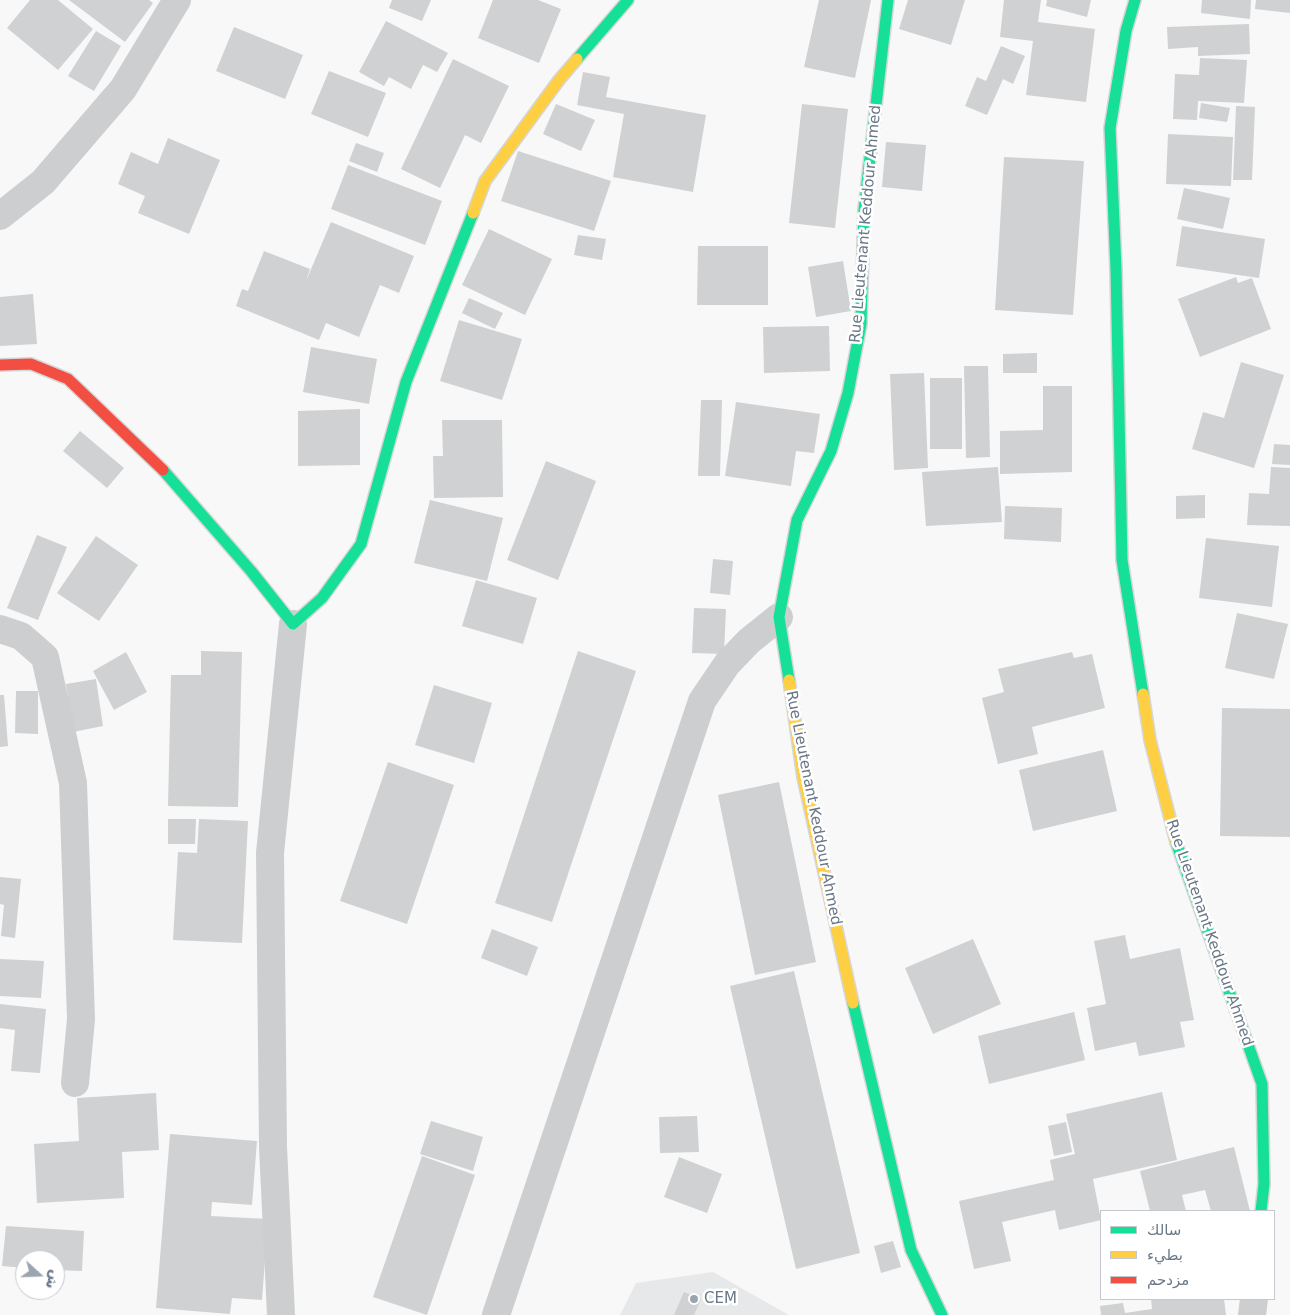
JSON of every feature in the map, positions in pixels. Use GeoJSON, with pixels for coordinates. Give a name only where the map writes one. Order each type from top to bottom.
{"type":"FeatureCollection","features":[{"type":"Feature","properties":{"kind":"street"},"geometry":{"type":"LineString","coordinates":[[0,216],[43,182],[122,89],[177,0]]}},
{"type":"Feature","properties":{"kind":"street"},"geometry":{"type":"LineString","coordinates":[[281,1315],[273,1147],[270,853],[293,624],[322,598],[361,544],[406,382],[485,181],[559,80],[628,0]]}},
{"type":"Feature","properties":{"kind":"street","name":"Rue Lieutenant Keddour Ahmed"},"geometry":{"type":"LineString","coordinates":[[888,0],[864,210],[861,324],[848,394],[831,451],[797,520],[779,617],[803,777],[911,1250],[942,1315]]}},
{"type":"Feature","properties":{"kind":"street","name":"Rue Lieutenant Keddour Ahmed"},"geometry":{"type":"LineString","coordinates":[[1135,0],[1126,31],[1110,128],[1116,269],[1122,560],[1150,740],[1172,832],[1262,1084],[1264,1184],[1261,1210]]}},
{"type":"Feature","properties":{"kind":"street"},"geometry":{"type":"LineString","coordinates":[[0,365],[31,364],[68,379],[156,462],[191,505],[251,571],[293,624]]}},
{"type":"Feature","properties":{"kind":"street"},"geometry":{"type":"LineString","coordinates":[[496,1315],[702,701],[727,664],[749,641],[779,617]]}},
{"type":"Feature","properties":{"kind":"street"},"geometry":{"type":"LineString","coordinates":[[0,629],[21,636],[45,657],[73,783],[81,1020],[75,1083]]}},
{"type":"Feature","properties":{"kind":"street"},"geometry":{"type":"LineString","coordinates":[[1252,1315],[1254,1300]]}},
{"type":"Feature","properties":{"kind":"shaded area","name":"CEM"},"geometry":{"type":"Polygon","coordinates":[[[713,1272],[789,1315],[620,1315],[636,1283],[713,1272]]]}},
{"type":"Feature","properties":{"kind":"building"},"geometry":{"type":"Polygon","coordinates":[[[30,0],[58,0],[93,29],[58,70],[7,28],[30,0]]]}},
{"type":"Feature","properties":{"kind":"building"},"geometry":{"type":"Polygon","coordinates":[[[69,0],[149,0],[153,3],[125,42],[69,0]]]}},
{"type":"Feature","properties":{"kind":"building"},"geometry":{"type":"Polygon","coordinates":[[[392,0],[431,0],[422,21],[389,8],[392,0]]]}},
{"type":"Feature","properties":{"kind":"building"},"geometry":{"type":"Polygon","coordinates":[[[493,0],[538,0],[561,9],[539,63],[478,38],[493,0]]]}},
{"type":"Feature","properties":{"kind":"building"},"geometry":{"type":"Polygon","coordinates":[[[819,0],[871,0],[855,78],[804,67],[819,0]]]}},
{"type":"Feature","properties":{"kind":"building"},"geometry":{"type":"Polygon","coordinates":[[[908,0],[965,0],[951,45],[899,29],[908,0]]]}},
{"type":"Feature","properties":{"kind":"building"},"geometry":{"type":"Polygon","coordinates":[[[1004,0],[1041,0],[1038,22],[1095,29],[1086,102],[1026,95],[1033,41],[1000,37],[1004,0]]]}},
{"type":"Feature","properties":{"kind":"building"},"geometry":{"type":"Polygon","coordinates":[[[1047,0],[1091,0],[1087,17],[1046,6],[1047,0]]]}},
{"type":"Feature","properties":{"kind":"building"},"geometry":{"type":"Polygon","coordinates":[[[1202,0],[1251,0],[1250,19],[1201,13],[1202,0]]]}},
{"type":"Feature","properties":{"kind":"building"},"geometry":{"type":"Polygon","coordinates":[[[1256,0],[1290,0],[1290,13],[1255,9],[1256,0]]]}},
{"type":"Feature","properties":{"kind":"building"},"geometry":{"type":"Polygon","coordinates":[[[386,21],[448,53],[437,72],[423,65],[411,89],[389,77],[384,86],[359,72],[386,21]]]}},
{"type":"Feature","properties":{"kind":"building"},"geometry":{"type":"Polygon","coordinates":[[[1249,24],[1250,54],[1198,56],[1198,47],[1168,49],[1167,27],[1249,24]]]}},
{"type":"Feature","properties":{"kind":"building"},"geometry":{"type":"Polygon","coordinates":[[[234,27],[303,55],[285,99],[216,71],[234,27]]]}},
{"type":"Feature","properties":{"kind":"building"},"geometry":{"type":"Polygon","coordinates":[[[96,31],[121,46],[94,91],[68,76],[96,31]]]}},
{"type":"Feature","properties":{"kind":"building"},"geometry":{"type":"Polygon","coordinates":[[[1001,46],[1025,56],[1013,84],[1003,79],[987,115],[965,106],[977,77],[986,81],[1001,46]]]}},
{"type":"Feature","properties":{"kind":"building"},"geometry":{"type":"Polygon","coordinates":[[[1200,58],[1247,60],[1244,103],[1198,101],[1197,120],[1173,119],[1175,74],[1199,75],[1200,58]]]}},
{"type":"Feature","properties":{"kind":"building"},"geometry":{"type":"Polygon","coordinates":[[[453,59],[509,86],[481,143],[465,135],[440,188],[401,169],[453,59]]]}},
{"type":"Feature","properties":{"kind":"building"},"geometry":{"type":"Polygon","coordinates":[[[329,71],[386,93],[368,137],[311,114],[329,71]]]}},
{"type":"Feature","properties":{"kind":"building"},"geometry":{"type":"Polygon","coordinates":[[[583,72],[610,77],[606,97],[706,115],[693,192],[613,177],[624,114],[577,105],[583,72]]]}},
{"type":"Feature","properties":{"kind":"building"},"geometry":{"type":"Polygon","coordinates":[[[1201,103],[1230,108],[1227,122],[1199,118],[1201,103]]]}},
{"type":"Feature","properties":{"kind":"building"},"geometry":{"type":"Polygon","coordinates":[[[556,104],[595,120],[581,151],[543,134],[556,104]]]}},
{"type":"Feature","properties":{"kind":"building"},"geometry":{"type":"Polygon","coordinates":[[[802,104],[848,109],[835,228],[789,223],[802,104]]]}},
{"type":"Feature","properties":{"kind":"building"},"geometry":{"type":"Polygon","coordinates":[[[1236,106],[1255,107],[1252,180],[1233,180],[1236,106]]]}},
{"type":"Feature","properties":{"kind":"building"},"geometry":{"type":"Polygon","coordinates":[[[1168,134],[1233,137],[1231,186],[1166,184],[1168,134]]]}},
{"type":"Feature","properties":{"kind":"building"},"geometry":{"type":"Polygon","coordinates":[[[168,138],[220,160],[189,234],[138,213],[145,196],[118,184],[131,152],[158,164],[168,138]]]}},
{"type":"Feature","properties":{"kind":"building"},"geometry":{"type":"Polygon","coordinates":[[[886,142],[926,145],[922,191],[882,187],[886,142]]]}},
{"type":"Feature","properties":{"kind":"building"},"geometry":{"type":"Polygon","coordinates":[[[356,143],[384,153],[377,172],[349,161],[356,143]]]}},
{"type":"Feature","properties":{"kind":"building"},"geometry":{"type":"Polygon","coordinates":[[[518,151],[611,181],[594,231],[501,201],[518,151]]]}},
{"type":"Feature","properties":{"kind":"building"},"geometry":{"type":"Polygon","coordinates":[[[1004,157],[1084,161],[1073,315],[995,310],[1004,157]]]}},
{"type":"Feature","properties":{"kind":"building"},"geometry":{"type":"Polygon","coordinates":[[[348,165],[442,201],[425,245],[331,209],[348,165]]]}},
{"type":"Feature","properties":{"kind":"building"},"geometry":{"type":"Polygon","coordinates":[[[1184,188],[1230,198],[1223,229],[1177,219],[1184,188]]]}},
{"type":"Feature","properties":{"kind":"building"},"geometry":{"type":"Polygon","coordinates":[[[331,222],[414,256],[399,293],[380,285],[359,337],[326,323],[319,340],[236,306],[242,289],[248,291],[264,251],[310,269],[306,281],[331,222]]]}},
{"type":"Feature","properties":{"kind":"building"},"geometry":{"type":"Polygon","coordinates":[[[1182,226],[1265,239],[1259,278],[1176,266],[1182,226]]]}},
{"type":"Feature","properties":{"kind":"building"},"geometry":{"type":"Polygon","coordinates":[[[489,229],[552,259],[525,315],[462,285],[489,229]]]}},
{"type":"Feature","properties":{"kind":"building"},"geometry":{"type":"Polygon","coordinates":[[[578,235],[606,239],[602,260],[574,255],[578,235]]]}},
{"type":"Feature","properties":{"kind":"building"},"geometry":{"type":"Polygon","coordinates":[[[698,246],[768,246],[768,305],[697,305],[698,246]]]}},
{"type":"Feature","properties":{"kind":"building"},"geometry":{"type":"Polygon","coordinates":[[[843,261],[851,311],[816,317],[808,267],[843,261]]]}},
{"type":"Feature","properties":{"kind":"building"},"geometry":{"type":"Polygon","coordinates":[[[1236,277],[1238,283],[1252,278],[1271,329],[1200,357],[1178,299],[1236,277]]]}},
{"type":"Feature","properties":{"kind":"building"},"geometry":{"type":"Polygon","coordinates":[[[33,294],[37,344],[0,346],[0,297],[33,294]]]}},
{"type":"Feature","properties":{"kind":"building"},"geometry":{"type":"Polygon","coordinates":[[[469,298],[503,313],[495,329],[462,313],[469,298]]]}},
{"type":"Feature","properties":{"kind":"building"},"geometry":{"type":"Polygon","coordinates":[[[459,320],[522,339],[502,400],[440,381],[459,320]]]}},
{"type":"Feature","properties":{"kind":"building"},"geometry":{"type":"Polygon","coordinates":[[[829,326],[830,371],[764,373],[763,327],[829,326]]]}},
{"type":"Feature","properties":{"kind":"building"},"geometry":{"type":"Polygon","coordinates":[[[311,347],[377,359],[369,404],[303,392],[311,347]]]}},
{"type":"Feature","properties":{"kind":"building"},"geometry":{"type":"Polygon","coordinates":[[[1037,353],[1037,373],[1003,373],[1003,354],[1037,353]]]}},
{"type":"Feature","properties":{"kind":"building"},"geometry":{"type":"Polygon","coordinates":[[[1241,362],[1284,375],[1254,468],[1192,449],[1203,412],[1224,418],[1241,362]]]}},
{"type":"Feature","properties":{"kind":"building"},"geometry":{"type":"Polygon","coordinates":[[[964,366],[988,366],[990,457],[966,458],[964,366]]]}},
{"type":"Feature","properties":{"kind":"building"},"geometry":{"type":"Polygon","coordinates":[[[924,373],[928,468],[894,470],[890,374],[924,373]]]}},
{"type":"Feature","properties":{"kind":"building"},"geometry":{"type":"Polygon","coordinates":[[[930,378],[962,378],[962,449],[930,449],[930,378]]]}},
{"type":"Feature","properties":{"kind":"building"},"geometry":{"type":"Polygon","coordinates":[[[1043,386],[1072,386],[1072,472],[1000,474],[1000,431],[1043,430],[1043,386]]]}},
{"type":"Feature","properties":{"kind":"building"},"geometry":{"type":"Polygon","coordinates":[[[701,400],[722,400],[720,476],[698,476],[701,400]]]}},
{"type":"Feature","properties":{"kind":"building"},"geometry":{"type":"Polygon","coordinates":[[[736,402],[820,414],[814,453],[796,451],[791,486],[725,476],[736,402]]]}},
{"type":"Feature","properties":{"kind":"building"},"geometry":{"type":"Polygon","coordinates":[[[360,409],[360,465],[298,466],[298,411],[360,409]]]}},
{"type":"Feature","properties":{"kind":"building"},"geometry":{"type":"Polygon","coordinates":[[[442,420],[502,420],[503,497],[434,498],[433,456],[443,456],[442,420]]]}},
{"type":"Feature","properties":{"kind":"building"},"geometry":{"type":"Polygon","coordinates":[[[80,431],[124,468],[107,488],[63,451],[80,431]]]}},
{"type":"Feature","properties":{"kind":"building"},"geometry":{"type":"Polygon","coordinates":[[[1274,444],[1290,445],[1290,465],[1272,464],[1274,444]]]}},
{"type":"Feature","properties":{"kind":"building"},"geometry":{"type":"Polygon","coordinates":[[[546,461],[596,481],[558,580],[507,560],[546,461]]]}},
{"type":"Feature","properties":{"kind":"building"},"geometry":{"type":"Polygon","coordinates":[[[998,467],[1002,522],[926,526],[922,472],[998,467]]]}},
{"type":"Feature","properties":{"kind":"building"},"geometry":{"type":"Polygon","coordinates":[[[1271,467],[1290,468],[1290,526],[1247,525],[1249,493],[1269,494],[1271,467]]]}},
{"type":"Feature","properties":{"kind":"building"},"geometry":{"type":"Polygon","coordinates":[[[1205,495],[1205,518],[1176,519],[1176,496],[1205,495]]]}},
{"type":"Feature","properties":{"kind":"building"},"geometry":{"type":"Polygon","coordinates":[[[430,500],[503,518],[487,581],[414,563],[430,500]]]}},
{"type":"Feature","properties":{"kind":"building"},"geometry":{"type":"Polygon","coordinates":[[[1005,506],[1062,508],[1061,542],[1004,539],[1005,506]]]}},
{"type":"Feature","properties":{"kind":"building"},"geometry":{"type":"Polygon","coordinates":[[[37,535],[67,547],[38,620],[7,608],[37,535]]]}},
{"type":"Feature","properties":{"kind":"building"},"geometry":{"type":"Polygon","coordinates":[[[96,536],[138,565],[99,621],[57,593],[96,536]]]}},
{"type":"Feature","properties":{"kind":"building"},"geometry":{"type":"Polygon","coordinates":[[[1206,538],[1279,546],[1272,607],[1199,598],[1206,538]]]}},
{"type":"Feature","properties":{"kind":"building"},"geometry":{"type":"Polygon","coordinates":[[[713,559],[733,561],[730,595],[710,593],[713,559]]]}},
{"type":"Feature","properties":{"kind":"building"},"geometry":{"type":"Polygon","coordinates":[[[476,580],[537,598],[523,644],[462,626],[476,580]]]}},
{"type":"Feature","properties":{"kind":"building"},"geometry":{"type":"Polygon","coordinates":[[[694,608],[726,609],[724,654],[692,653],[694,608]]]}},
{"type":"Feature","properties":{"kind":"building"},"geometry":{"type":"Polygon","coordinates":[[[1237,613],[1288,624],[1274,679],[1225,668],[1237,613]]]}},
{"type":"Feature","properties":{"kind":"building"},"geometry":{"type":"Polygon","coordinates":[[[201,651],[242,652],[238,807],[168,806],[171,675],[201,675],[201,651]]]}},
{"type":"Feature","properties":{"kind":"building"},"geometry":{"type":"Polygon","coordinates":[[[578,651],[636,671],[552,922],[495,903],[578,651]]]}},
{"type":"Feature","properties":{"kind":"building"},"geometry":{"type":"Polygon","coordinates":[[[126,652],[147,692],[114,710],[93,671],[126,652]]]}},
{"type":"Feature","properties":{"kind":"building"},"geometry":{"type":"Polygon","coordinates":[[[1072,652],[1074,658],[1092,654],[1105,708],[1032,727],[1038,754],[998,764],[982,698],[1004,692],[998,669],[1072,652]]]}},
{"type":"Feature","properties":{"kind":"building"},"geometry":{"type":"Polygon","coordinates":[[[96,679],[103,726],[73,732],[66,684],[96,679]]]}},
{"type":"Feature","properties":{"kind":"building"},"geometry":{"type":"Polygon","coordinates":[[[434,685],[492,703],[474,763],[415,745],[434,685]]]}},
{"type":"Feature","properties":{"kind":"building"},"geometry":{"type":"Polygon","coordinates":[[[16,691],[38,691],[38,734],[15,733],[16,691]]]}},
{"type":"Feature","properties":{"kind":"building"},"geometry":{"type":"Polygon","coordinates":[[[0,695],[4,695],[8,746],[0,747],[0,695]]]}},
{"type":"Feature","properties":{"kind":"building"},"geometry":{"type":"Polygon","coordinates":[[[1222,708],[1290,709],[1290,837],[1220,836],[1222,708]]]}},
{"type":"Feature","properties":{"kind":"building"},"geometry":{"type":"Polygon","coordinates":[[[1103,750],[1117,811],[1033,831],[1019,770],[1103,750]]]}},
{"type":"Feature","properties":{"kind":"building"},"geometry":{"type":"Polygon","coordinates":[[[388,762],[454,785],[407,924],[340,901],[388,762]]]}},
{"type":"Feature","properties":{"kind":"building"},"geometry":{"type":"Polygon","coordinates":[[[779,782],[816,962],[755,975],[718,795],[779,782]]]}},
{"type":"Feature","properties":{"kind":"building"},"geometry":{"type":"Polygon","coordinates":[[[168,819],[196,819],[195,844],[168,844],[168,819]]]}},
{"type":"Feature","properties":{"kind":"building"},"geometry":{"type":"Polygon","coordinates":[[[199,819],[248,821],[242,943],[173,940],[178,852],[197,853],[199,819]]]}},
{"type":"Feature","properties":{"kind":"building"},"geometry":{"type":"Polygon","coordinates":[[[0,877],[21,879],[15,938],[1,936],[4,905],[0,904],[0,877]]]}},
{"type":"Feature","properties":{"kind":"building"},"geometry":{"type":"Polygon","coordinates":[[[492,929],[538,947],[527,976],[481,958],[492,929]]]}},
{"type":"Feature","properties":{"kind":"building"},"geometry":{"type":"Polygon","coordinates":[[[1125,935],[1130,959],[1180,948],[1194,1020],[1180,1022],[1185,1047],[1139,1056],[1136,1042],[1095,1051],[1087,1008],[1106,1004],[1094,941],[1125,935]]]}},
{"type":"Feature","properties":{"kind":"building"},"geometry":{"type":"Polygon","coordinates":[[[973,939],[1001,1004],[933,1034],[905,968],[973,939]]]}},
{"type":"Feature","properties":{"kind":"building"},"geometry":{"type":"Polygon","coordinates":[[[0,959],[44,961],[41,998],[0,996],[0,959]]]}},
{"type":"Feature","properties":{"kind":"building"},"geometry":{"type":"Polygon","coordinates":[[[794,971],[860,1253],[796,1269],[730,986],[794,971]]]}},
{"type":"Feature","properties":{"kind":"building"},"geometry":{"type":"Polygon","coordinates":[[[0,1004],[46,1009],[40,1073],[11,1071],[15,1030],[0,1028],[0,1004]]]}},
{"type":"Feature","properties":{"kind":"building"},"geometry":{"type":"Polygon","coordinates":[[[1074,1012],[1085,1060],[989,1084],[978,1036],[1074,1012]]]}},
{"type":"Feature","properties":{"kind":"building"},"geometry":{"type":"Polygon","coordinates":[[[1162,1092],[1177,1160],[1093,1179],[1100,1220],[1059,1230],[1055,1210],[1002,1222],[1011,1261],[974,1269],[959,1201],[1054,1180],[1050,1160],[1075,1154],[1066,1114],[1162,1092]]]}},
{"type":"Feature","properties":{"kind":"building"},"geometry":{"type":"Polygon","coordinates":[[[156,1093],[159,1150],[122,1152],[124,1198],[37,1203],[34,1144],[79,1141],[77,1098],[156,1093]]]}},
{"type":"Feature","properties":{"kind":"building"},"geometry":{"type":"Polygon","coordinates":[[[697,1116],[699,1152],[660,1153],[659,1117],[697,1116]]]}},
{"type":"Feature","properties":{"kind":"building"},"geometry":{"type":"Polygon","coordinates":[[[431,1121],[483,1137],[473,1171],[420,1154],[431,1121]]]}},
{"type":"Feature","properties":{"kind":"building"},"geometry":{"type":"Polygon","coordinates":[[[1066,1122],[1072,1152],[1054,1156],[1048,1126],[1066,1122]]]}},
{"type":"Feature","properties":{"kind":"building"},"geometry":{"type":"Polygon","coordinates":[[[170,1134],[257,1141],[252,1205],[212,1202],[211,1216],[268,1219],[262,1300],[232,1298],[230,1314],[156,1308],[170,1134]]]}},
{"type":"Feature","properties":{"kind":"building"},"geometry":{"type":"Polygon","coordinates":[[[1234,1147],[1250,1210],[1211,1210],[1205,1190],[1182,1195],[1186,1210],[1150,1210],[1140,1171],[1234,1147]]]}},
{"type":"Feature","properties":{"kind":"building"},"geometry":{"type":"Polygon","coordinates":[[[422,1156],[475,1175],[427,1315],[373,1297],[422,1156]]]}},
{"type":"Feature","properties":{"kind":"building"},"geometry":{"type":"Polygon","coordinates":[[[679,1157],[722,1174],[707,1213],[664,1197],[679,1157]]]}},
{"type":"Feature","properties":{"kind":"building"},"geometry":{"type":"Polygon","coordinates":[[[6,1226],[84,1231],[82,1271],[65,1270],[65,1250],[15,1250],[15,1267],[2,1266],[6,1226]]]}},
{"type":"Feature","properties":{"kind":"building"},"geometry":{"type":"Polygon","coordinates":[[[893,1241],[901,1267],[881,1273],[874,1246],[893,1241]]]}},
{"type":"Feature","properties":{"kind":"building"},"geometry":{"type":"Polygon","coordinates":[[[684,1292],[701,1299],[694,1315],[674,1315],[684,1292]]]}},
{"type":"Feature","properties":{"kind":"building"},"geometry":{"type":"Polygon","coordinates":[[[1151,1300],[1224,1300],[1226,1315],[1101,1315],[1100,1306],[1123,1303],[1125,1313],[1152,1309],[1151,1300]]]}},
{"type":"Feature","properties":{"kind":"traffic: fast"},"geometry":{"type":"LineString","coordinates":[[577,59],[628,0]]}},
{"type":"Feature","properties":{"kind":"traffic: fast"},"geometry":{"type":"LineString","coordinates":[[789,680],[779,617],[797,520],[831,451],[848,393],[861,324],[864,210],[888,0]]}},
{"type":"Feature","properties":{"kind":"traffic: fast"},"geometry":{"type":"LineString","coordinates":[[1135,0],[1126,31],[1110,128],[1116,269],[1122,560],[1143,694]]}},
{"type":"Feature","properties":{"kind":"traffic: fast"},"geometry":{"type":"LineString","coordinates":[[163,470],[251,571],[293,624],[322,598],[361,544],[406,382],[473,213]]}},
{"type":"Feature","properties":{"kind":"traffic: fast"},"geometry":{"type":"LineString","coordinates":[[1176,842],[1262,1084],[1264,1184],[1261,1210]]}},
{"type":"Feature","properties":{"kind":"traffic: fast"},"geometry":{"type":"LineString","coordinates":[[853,1003],[911,1250],[942,1315]]}},
{"type":"Feature","properties":{"kind":"traffic: slow"},"geometry":{"type":"LineString","coordinates":[[473,213],[485,181],[559,80],[577,59]]}},
{"type":"Feature","properties":{"kind":"traffic: slow"},"geometry":{"type":"LineString","coordinates":[[789,680],[803,777],[853,1003]]}},
{"type":"Feature","properties":{"kind":"traffic: slow"},"geometry":{"type":"LineString","coordinates":[[1143,694],[1150,740],[1176,842]]}},
{"type":"Feature","properties":{"kind":"traffic: jam"},"geometry":{"type":"LineString","coordinates":[[0,365],[31,364],[68,379],[163,470]]}},
{"type":"Feature","properties":{"kind":"place","name":"CEM"},"geometry":{"type":"Point","coordinates":[694,1299]}}]}
